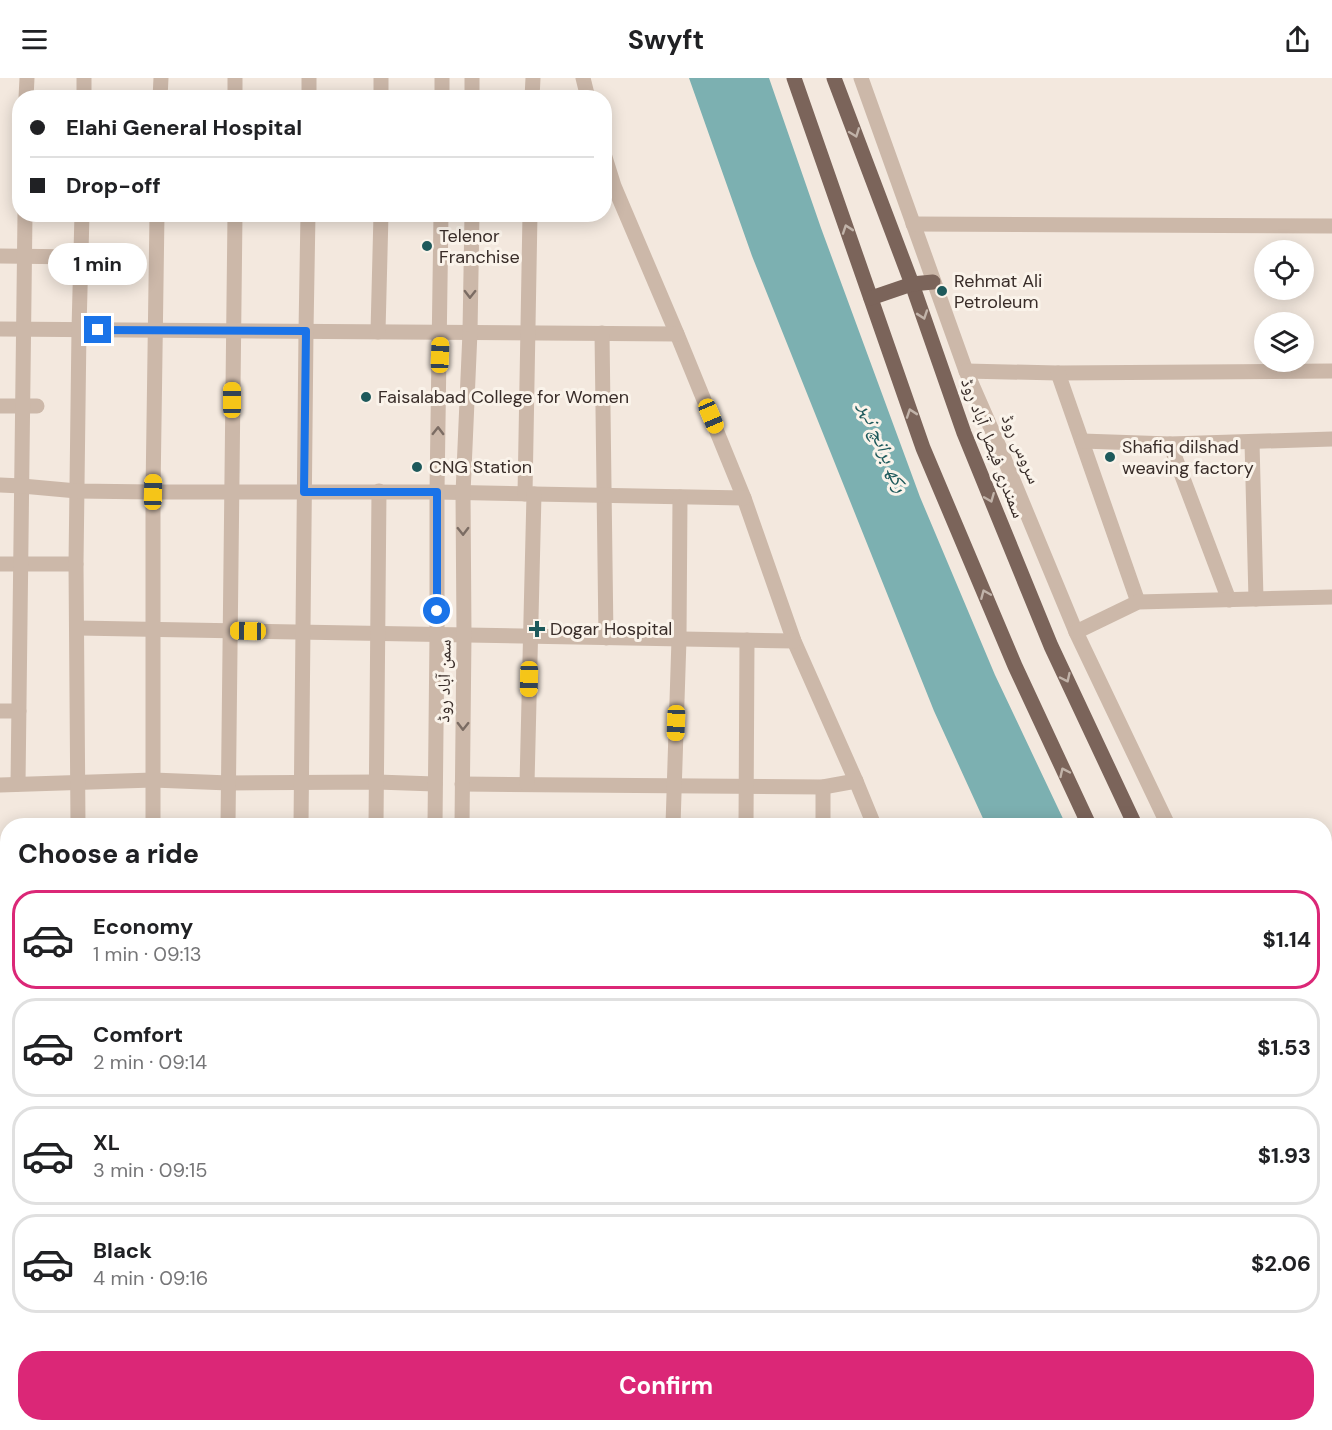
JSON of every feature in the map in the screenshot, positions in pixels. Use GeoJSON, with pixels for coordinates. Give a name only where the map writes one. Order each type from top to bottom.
{"type":"FeatureCollection","features":[{"type":"Feature","properties":{"kind":"main road"},"geometry":{"type":"LineString","coordinates":[[794,78],[923,448],[1015,666],[1086,818]]}},
{"type":"Feature","properties":{"kind":"main road","name":"سمندری فیصل آباد روڈ"},"geometry":{"type":"LineString","coordinates":[[834,78],[912,284],[964,433],[1051,646],[1132,818]]}},
{"type":"Feature","properties":{"kind":"main road"},"geometry":{"type":"LineString","coordinates":[[871,298],[912,284],[933,282]]}},
{"type":"Feature","properties":{"kind":"street","name":"سروس روڈ"},"geometry":{"type":"LineString","coordinates":[[861,78],[966,371],[1076,632],[1165,818]]}},
{"type":"Feature","properties":{"kind":"street"},"geometry":{"type":"LineString","coordinates":[[612,193],[677,334],[744,498],[794,641],[871,818]]}},
{"type":"Feature","properties":{"kind":"street"},"geometry":{"type":"LineString","coordinates":[[18,784],[22,486],[30,406],[24,329],[25,222]]}},
{"type":"Feature","properties":{"kind":"street"},"geometry":{"type":"LineString","coordinates":[[78,818],[76,564],[82,222]]}},
{"type":"Feature","properties":{"kind":"street"},"geometry":{"type":"LineString","coordinates":[[153,818],[152,630],[157,222]]}},
{"type":"Feature","properties":{"kind":"street"},"geometry":{"type":"LineString","coordinates":[[228,818],[235,222]]}},
{"type":"Feature","properties":{"kind":"street"},"geometry":{"type":"LineString","coordinates":[[301,818],[308,222]]}},
{"type":"Feature","properties":{"kind":"street"},"geometry":{"type":"LineString","coordinates":[[378,332],[381,222]]}},
{"type":"Feature","properties":{"kind":"street","name":"سمن آباد روڈ"},"geometry":{"type":"LineString","coordinates":[[435,818],[441,222]]}},
{"type":"Feature","properties":{"kind":"street","name":"سمن آباد روڈ"},"geometry":{"type":"LineString","coordinates":[[462,818],[463,493],[472,222]]}},
{"type":"Feature","properties":{"kind":"street"},"geometry":{"type":"LineString","coordinates":[[527,784],[530,637],[528,333],[530,222]]}},
{"type":"Feature","properties":{"kind":"street"},"geometry":{"type":"LineString","coordinates":[[913,224],[1332,226]]}},
{"type":"Feature","properties":{"kind":"street"},"geometry":{"type":"LineString","coordinates":[[0,256],[82,257]]}},
{"type":"Feature","properties":{"kind":"street"},"geometry":{"type":"LineString","coordinates":[[0,329],[677,334]]}},
{"type":"Feature","properties":{"kind":"street"},"geometry":{"type":"LineString","coordinates":[[602,333],[606,638]]}},
{"type":"Feature","properties":{"kind":"street"},"geometry":{"type":"LineString","coordinates":[[966,371],[1332,372]]}},
{"type":"Feature","properties":{"kind":"street"},"geometry":{"type":"LineString","coordinates":[[1058,373],[1138,602]]}},
{"type":"Feature","properties":{"kind":"street"},"geometry":{"type":"LineString","coordinates":[[0,406],[30,406]]}},
{"type":"Feature","properties":{"kind":"street"},"geometry":{"type":"LineString","coordinates":[[1082,441],[1170,444],[1332,439]]}},
{"type":"Feature","properties":{"kind":"street"},"geometry":{"type":"LineString","coordinates":[[1252,442],[1256,599]]}},
{"type":"Feature","properties":{"kind":"street"},"geometry":{"type":"LineString","coordinates":[[1170,444],[1229,600]]}},
{"type":"Feature","properties":{"kind":"street"},"geometry":{"type":"LineString","coordinates":[[0,485],[77,491],[379,491],[744,498]]}},
{"type":"Feature","properties":{"kind":"street"},"geometry":{"type":"LineString","coordinates":[[376,818],[379,491]]}},
{"type":"Feature","properties":{"kind":"street"},"geometry":{"type":"LineString","coordinates":[[673,818],[679,639],[680,497]]}},
{"type":"Feature","properties":{"kind":"street"},"geometry":{"type":"LineString","coordinates":[[0,564],[76,564]]}},
{"type":"Feature","properties":{"kind":"street"},"geometry":{"type":"LineString","coordinates":[[1076,632],[1138,602],[1332,597]]}},
{"type":"Feature","properties":{"kind":"street"},"geometry":{"type":"LineString","coordinates":[[78,628],[794,641]]}},
{"type":"Feature","properties":{"kind":"street"},"geometry":{"type":"LineString","coordinates":[[746,818],[747,640]]}},
{"type":"Feature","properties":{"kind":"street"},"geometry":{"type":"LineString","coordinates":[[0,711],[19,711]]}},
{"type":"Feature","properties":{"kind":"street"},"geometry":{"type":"LineString","coordinates":[[0,785],[153,780],[229,783],[435,784]]}},
{"type":"Feature","properties":{"kind":"street"},"geometry":{"type":"LineString","coordinates":[[462,784],[823,787],[856,781]]}},
{"type":"Feature","properties":{"kind":"street"},"geometry":{"type":"LineString","coordinates":[[823,787],[823,818]]}},
{"type":"Feature","properties":{"kind":"water","name":"رکھ برانچ نہر"},"geometry":{"type":"Polygon","coordinates":[[[689,78],[769,78],[821,228],[920,497],[995,675],[1063,818],[983,818],[934,711],[752,256],[689,78]]]}},
{"type":"Feature","properties":{"kind":"place","name":"Telenor Franchise"},"geometry":{"type":"Point","coordinates":[427,246]}},
{"type":"Feature","properties":{"kind":"place","name":"Rehmat Ali Petroleum"},"geometry":{"type":"Point","coordinates":[942,291]}},
{"type":"Feature","properties":{"kind":"place","name":"Faisalabad College for Women"},"geometry":{"type":"Point","coordinates":[366,397]}},
{"type":"Feature","properties":{"kind":"place","name":"Shafiq dilshad weaving factory"},"geometry":{"type":"Point","coordinates":[1110,457]}},
{"type":"Feature","properties":{"kind":"place","name":"CNG Station"},"geometry":{"type":"Point","coordinates":[417,467]}},
{"type":"Feature","properties":{"kind":"place","name":"Dogar Hospital"},"geometry":{"type":"Point","coordinates":[537,629]}},
{"type":"Feature","properties":{"kind":"route"},"geometry":{"type":"LineString","coordinates":[[98,330],[306,331],[304,492],[437,492],[437,611]]}}]}
